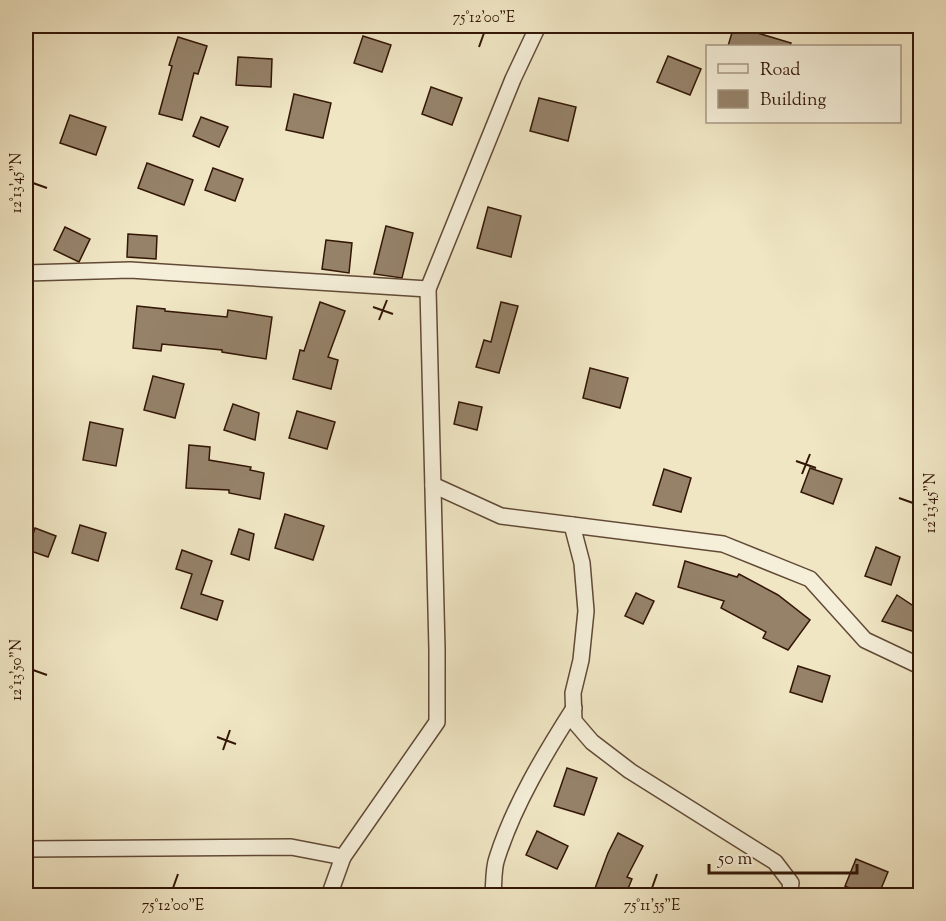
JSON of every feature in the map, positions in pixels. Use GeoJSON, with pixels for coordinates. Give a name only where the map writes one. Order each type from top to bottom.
{"type":"FeatureCollection","features":[{"type":"Feature","properties":{"kind":"street"},"geometry":{"type":"LineString","coordinates":[[329,896],[343,857],[437,722],[428,289],[513,79],[538,26]]}},
{"type":"Feature","properties":{"kind":"street"},"geometry":{"type":"LineString","coordinates":[[26,273],[130,270],[428,289]]}},
{"type":"Feature","properties":{"kind":"street"},"geometry":{"type":"LineString","coordinates":[[433,485],[501,516],[723,544],[810,579],[865,640],[921,666]]}},
{"type":"Feature","properties":{"kind":"street"},"geometry":{"type":"LineString","coordinates":[[572,525],[582,562],[586,611],[581,660],[573,693],[574,721],[592,742],[630,771],[776,862],[790,883],[789,896]]}},
{"type":"Feature","properties":{"kind":"street"},"geometry":{"type":"LineString","coordinates":[[493,896],[496,860],[520,801],[549,747],[574,708]]}},
{"type":"Feature","properties":{"kind":"street"},"geometry":{"type":"LineString","coordinates":[[26,849],[291,848],[343,857]]}},
{"type":"Feature","properties":{"kind":"building"},"geometry":{"type":"Polygon","coordinates":[[[734,26],[791,43],[790,45],[728,45],[734,26]]]}},
{"type":"Feature","properties":{"kind":"building"},"geometry":{"type":"Polygon","coordinates":[[[363,36],[391,45],[382,72],[354,63],[363,36]]]}},
{"type":"Feature","properties":{"kind":"building"},"geometry":{"type":"Polygon","coordinates":[[[178,37],[207,46],[198,74],[194,73],[182,120],[159,114],[172,66],[169,65],[178,37]]]}},
{"type":"Feature","properties":{"kind":"building"},"geometry":{"type":"Polygon","coordinates":[[[668,56],[701,69],[690,95],[657,82],[668,56]]]}},
{"type":"Feature","properties":{"kind":"building"},"geometry":{"type":"Polygon","coordinates":[[[238,57],[272,59],[271,87],[236,85],[238,57]]]}},
{"type":"Feature","properties":{"kind":"building"},"geometry":{"type":"Polygon","coordinates":[[[431,87],[462,98],[452,125],[422,114],[431,87]]]}},
{"type":"Feature","properties":{"kind":"building"},"geometry":{"type":"Polygon","coordinates":[[[294,94],[331,103],[323,138],[286,130],[294,94]]]}},
{"type":"Feature","properties":{"kind":"building"},"geometry":{"type":"Polygon","coordinates":[[[539,98],[576,107],[568,141],[530,131],[539,98]]]}},
{"type":"Feature","properties":{"kind":"building"},"geometry":{"type":"Polygon","coordinates":[[[70,115],[106,127],[96,155],[60,143],[70,115]]]}},
{"type":"Feature","properties":{"kind":"building"},"geometry":{"type":"Polygon","coordinates":[[[201,117],[228,127],[219,147],[193,136],[201,117]]]}},
{"type":"Feature","properties":{"kind":"building"},"geometry":{"type":"Polygon","coordinates":[[[147,163],[193,180],[184,205],[138,188],[147,163]]]}},
{"type":"Feature","properties":{"kind":"building"},"geometry":{"type":"Polygon","coordinates":[[[213,168],[243,179],[235,201],[205,190],[213,168]]]}},
{"type":"Feature","properties":{"kind":"building"},"geometry":{"type":"Polygon","coordinates":[[[488,207],[521,216],[511,257],[477,248],[488,207]]]}},
{"type":"Feature","properties":{"kind":"building"},"geometry":{"type":"Polygon","coordinates":[[[386,226],[413,233],[402,278],[374,274],[386,226]]]}},
{"type":"Feature","properties":{"kind":"building"},"geometry":{"type":"Polygon","coordinates":[[[65,227],[90,239],[79,262],[54,250],[65,227]]]}},
{"type":"Feature","properties":{"kind":"building"},"geometry":{"type":"Polygon","coordinates":[[[128,234],[157,236],[156,259],[127,257],[128,234]]]}},
{"type":"Feature","properties":{"kind":"building"},"geometry":{"type":"Polygon","coordinates":[[[326,240],[352,243],[349,273],[322,269],[326,240]]]}},
{"type":"Feature","properties":{"kind":"building"},"geometry":{"type":"Polygon","coordinates":[[[320,302],[345,311],[328,357],[338,360],[331,389],[293,379],[300,350],[304,351],[320,302]]]}},
{"type":"Feature","properties":{"kind":"building"},"geometry":{"type":"Polygon","coordinates":[[[501,302],[518,306],[499,373],[476,367],[484,340],[491,342],[501,302]]]}},
{"type":"Feature","properties":{"kind":"building"},"geometry":{"type":"Polygon","coordinates":[[[137,306],[227,317],[228,310],[272,317],[266,359],[222,352],[222,350],[162,344],[161,351],[133,348],[137,306]]]}},
{"type":"Feature","properties":{"kind":"building"},"geometry":{"type":"Polygon","coordinates":[[[590,368],[628,378],[620,408],[583,398],[590,368]]]}},
{"type":"Feature","properties":{"kind":"building"},"geometry":{"type":"Polygon","coordinates":[[[153,376],[184,384],[175,418],[144,410],[153,376]]]}},
{"type":"Feature","properties":{"kind":"building"},"geometry":{"type":"Polygon","coordinates":[[[459,402],[482,407],[477,430],[454,424],[459,402]]]}},
{"type":"Feature","properties":{"kind":"building"},"geometry":{"type":"Polygon","coordinates":[[[233,404],[259,413],[255,440],[224,430],[233,404]]]}},
{"type":"Feature","properties":{"kind":"building"},"geometry":{"type":"Polygon","coordinates":[[[297,411],[335,422],[327,449],[289,438],[297,411]]]}},
{"type":"Feature","properties":{"kind":"building"},"geometry":{"type":"Polygon","coordinates":[[[90,422],[123,429],[116,466],[83,460],[90,422]]]}},
{"type":"Feature","properties":{"kind":"building"},"geometry":{"type":"Polygon","coordinates":[[[189,445],[210,447],[209,460],[251,467],[250,470],[264,473],[260,499],[229,493],[229,490],[186,488],[189,445]]]}},
{"type":"Feature","properties":{"kind":"building"},"geometry":{"type":"Polygon","coordinates":[[[810,468],[842,479],[833,504],[801,492],[810,468]]]}},
{"type":"Feature","properties":{"kind":"building"},"geometry":{"type":"Polygon","coordinates":[[[664,469],[691,478],[681,512],[653,505],[664,469]]]}},
{"type":"Feature","properties":{"kind":"building"},"geometry":{"type":"Polygon","coordinates":[[[285,514],[324,526],[313,560],[275,548],[285,514]]]}},
{"type":"Feature","properties":{"kind":"building"},"geometry":{"type":"Polygon","coordinates":[[[80,525],[106,533],[98,561],[72,553],[80,525]]]}},
{"type":"Feature","properties":{"kind":"building"},"geometry":{"type":"Polygon","coordinates":[[[35,528],[56,536],[48,557],[28,550],[35,528]]]}},
{"type":"Feature","properties":{"kind":"building"},"geometry":{"type":"Polygon","coordinates":[[[239,529],[254,534],[249,560],[231,554],[239,529]]]}},
{"type":"Feature","properties":{"kind":"building"},"geometry":{"type":"Polygon","coordinates":[[[876,547],[900,557],[891,585],[865,576],[876,547]]]}},
{"type":"Feature","properties":{"kind":"building"},"geometry":{"type":"Polygon","coordinates":[[[182,550],[212,561],[201,594],[223,601],[217,620],[181,608],[192,574],[176,569],[182,550]]]}},
{"type":"Feature","properties":{"kind":"building"},"geometry":{"type":"Polygon","coordinates":[[[685,561],[737,577],[739,574],[778,595],[810,620],[788,650],[763,638],[766,632],[721,608],[724,601],[678,587],[685,561]]]}},
{"type":"Feature","properties":{"kind":"building"},"geometry":{"type":"Polygon","coordinates":[[[636,593],[654,601],[643,624],[625,616],[636,593]]]}},
{"type":"Feature","properties":{"kind":"building"},"geometry":{"type":"Polygon","coordinates":[[[897,595],[921,611],[921,634],[882,621],[897,595]]]}},
{"type":"Feature","properties":{"kind":"building"},"geometry":{"type":"Polygon","coordinates":[[[798,666],[830,676],[822,702],[790,692],[798,666]]]}},
{"type":"Feature","properties":{"kind":"building"},"geometry":{"type":"Polygon","coordinates":[[[567,768],[597,778],[584,815],[554,806],[567,768]]]}},
{"type":"Feature","properties":{"kind":"building"},"geometry":{"type":"Polygon","coordinates":[[[537,831],[568,846],[557,869],[526,855],[537,831]]]}},
{"type":"Feature","properties":{"kind":"building"},"geometry":{"type":"Polygon","coordinates":[[[618,833],[643,846],[627,877],[632,879],[625,896],[606,896],[594,891],[618,833]]]}},
{"type":"Feature","properties":{"kind":"building"},"geometry":{"type":"Polygon","coordinates":[[[856,859],[888,872],[878,896],[867,896],[845,886],[856,859]]]}}]}
